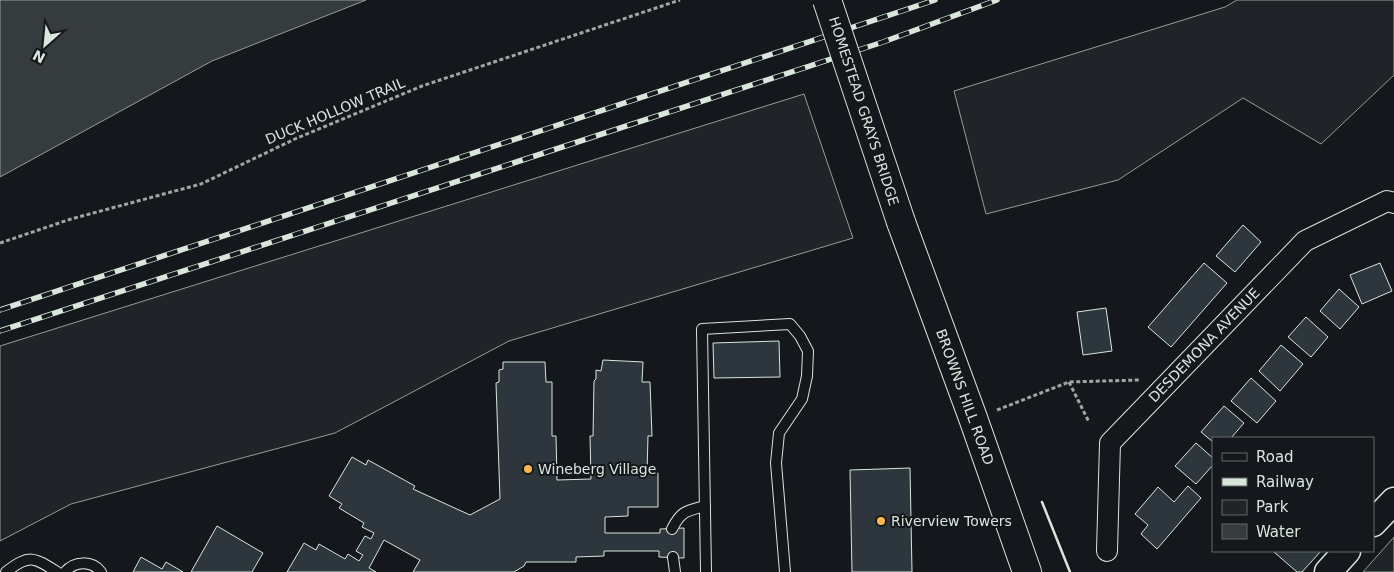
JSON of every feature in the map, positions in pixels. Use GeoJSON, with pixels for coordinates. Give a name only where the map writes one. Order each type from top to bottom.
{"type":"FeatureCollection","features":[{"type":"Feature","properties":{"kind":"main road","name":"HOMESTEAD GRAYS BRIDGE"},"geometry":{"type":"LineString","coordinates":[[827,0],[900,222]]}},
{"type":"Feature","properties":{"kind":"main road","name":"BROWNS HILL ROAD"},"geometry":{"type":"LineString","coordinates":[[900,222],[973,418],[1027,572]]}},
{"type":"Feature","properties":{"kind":"street","name":"DESDEMONA AVENUE"},"geometry":{"type":"LineString","coordinates":[[1108,551],[1110,443],[1305,241],[1387,200],[1394,203]]}},
{"type":"Feature","properties":{"kind":"street"},"geometry":{"type":"LineString","coordinates":[[1374,522],[1394,501]]}},
{"type":"Feature","properties":{"kind":"street"},"geometry":{"type":"LineString","coordinates":[[1328,572],[1346,552]]}},
{"type":"Feature","properties":{"kind":"lane"},"geometry":{"type":"LineString","coordinates":[[706,572],[702,329],[790,324],[808,350],[807,376],[802,399],[779,434],[776,463],[785,572]]}},
{"type":"Feature","properties":{"kind":"lane"},"geometry":{"type":"LineString","coordinates":[[672,529],[678,516],[685,511],[705,506]]}},
{"type":"Feature","properties":{"kind":"lane"},"geometry":{"type":"LineString","coordinates":[[673,557],[674,572]]}},
{"type":"Feature","properties":{"kind":"lane"},"geometry":{"type":"LineString","coordinates":[[6,572],[21,560],[38,560],[57,572]]}},
{"type":"Feature","properties":{"kind":"lane"},"geometry":{"type":"LineString","coordinates":[[65,572],[78,563],[89,564],[98,568],[101,572]]}},
{"type":"Feature","properties":{"kind":"path","name":"DUCK HOLLOW TRAIL"},"geometry":{"type":"LineString","coordinates":[[0,242],[71,219],[201,184],[297,138],[422,86],[680,0]]}},
{"type":"Feature","properties":{"kind":"path"},"geometry":{"type":"LineString","coordinates":[[997,410],[1069,382],[1172,380]]}},
{"type":"Feature","properties":{"kind":"path"},"geometry":{"type":"LineString","coordinates":[[1069,382],[1089,422]]}},
{"type":"Feature","properties":{"kind":"green space"},"geometry":{"type":"Polygon","coordinates":[[[1237,0],[1394,0],[1394,75],[1321,144],[1243,98],[1118,180],[986,214],[954,91],[1225,7],[1237,0]]]}},
{"type":"Feature","properties":{"kind":"green space"},"geometry":{"type":"Polygon","coordinates":[[[804,94],[853,238],[509,341],[335,433],[71,504],[0,541],[0,346],[804,94]]]}},
{"type":"Feature","properties":{"kind":"green space"},"geometry":{"type":"Polygon","coordinates":[[[1394,537],[1394,572],[1363,572],[1394,537]]]}},
{"type":"Feature","properties":{"kind":"water"},"geometry":{"type":"Polygon","coordinates":[[[0,0],[366,0],[212,61],[0,177],[0,0]]]}},
{"type":"Feature","properties":{"kind":"building"},"geometry":{"type":"Polygon","coordinates":[[[1243,225],[1261,242],[1235,272],[1216,256],[1243,225]]]}},
{"type":"Feature","properties":{"kind":"building"},"geometry":{"type":"Polygon","coordinates":[[[1204,263],[1227,283],[1171,347],[1148,327],[1204,263]]]}},
{"type":"Feature","properties":{"kind":"building"},"geometry":{"type":"Polygon","coordinates":[[[1380,263],[1392,291],[1362,304],[1350,275],[1380,263]]]}},
{"type":"Feature","properties":{"kind":"building"},"geometry":{"type":"Polygon","coordinates":[[[1339,289],[1359,307],[1340,329],[1320,311],[1339,289]]]}},
{"type":"Feature","properties":{"kind":"building"},"geometry":{"type":"Polygon","coordinates":[[[1106,308],[1112,351],[1083,355],[1077,312],[1106,308]]]}},
{"type":"Feature","properties":{"kind":"building"},"geometry":{"type":"Polygon","coordinates":[[[1306,317],[1328,337],[1311,357],[1288,337],[1306,317]]]}},
{"type":"Feature","properties":{"kind":"building"},"geometry":{"type":"Polygon","coordinates":[[[779,341],[780,377],[714,378],[713,343],[779,341]]]}},
{"type":"Feature","properties":{"kind":"building"},"geometry":{"type":"Polygon","coordinates":[[[1281,345],[1303,364],[1280,391],[1259,371],[1281,345]]]}},
{"type":"Feature","properties":{"kind":"building","name":"Wineberg Village"},"geometry":{"type":"Polygon","coordinates":[[[603,360],[643,362],[642,382],[650,382],[652,436],[648,436],[647,473],[658,473],[658,507],[628,507],[628,516],[605,517],[605,533],[660,533],[660,529],[684,528],[684,558],[659,557],[659,551],[604,551],[604,556],[576,557],[576,562],[526,562],[524,566],[514,572],[413,572],[420,560],[384,540],[369,568],[376,572],[287,572],[304,543],[316,550],[319,544],[345,559],[348,554],[359,561],[363,555],[356,551],[365,536],[371,539],[374,533],[362,527],[364,523],[339,508],[342,504],[329,496],[352,457],[366,465],[368,460],[415,486],[413,489],[470,515],[500,499],[496,383],[499,382],[499,370],[503,369],[503,362],[545,362],[546,382],[552,382],[552,436],[556,436],[557,480],[591,479],[590,436],[593,436],[594,381],[596,379],[596,370],[601,371],[603,360]]]}},
{"type":"Feature","properties":{"kind":"building"},"geometry":{"type":"Polygon","coordinates":[[[1251,378],[1276,401],[1257,423],[1231,401],[1251,378]]]}},
{"type":"Feature","properties":{"kind":"building"},"geometry":{"type":"Polygon","coordinates":[[[1224,406],[1244,423],[1232,437],[1212,437],[1212,441],[1201,432],[1224,406]]]}},
{"type":"Feature","properties":{"kind":"building"},"geometry":{"type":"Polygon","coordinates":[[[1196,443],[1212,457],[1212,466],[1196,484],[1175,466],[1196,443]]]}},
{"type":"Feature","properties":{"kind":"building","name":"Riverview Towers"},"geometry":{"type":"Polygon","coordinates":[[[910,468],[912,572],[852,572],[850,470],[910,468]]]}},
{"type":"Feature","properties":{"kind":"building"},"geometry":{"type":"Polygon","coordinates":[[[1188,486],[1201,498],[1157,549],[1141,534],[1148,525],[1135,514],[1158,487],[1174,502],[1188,486]]]}},
{"type":"Feature","properties":{"kind":"building"},"geometry":{"type":"Polygon","coordinates":[[[217,526],[263,553],[252,572],[191,572],[217,526]]]}},
{"type":"Feature","properties":{"kind":"building"},"geometry":{"type":"Polygon","coordinates":[[[1274,552],[1320,552],[1302,572],[1297,572],[1274,552]]]}},
{"type":"Feature","properties":{"kind":"building"},"geometry":{"type":"Polygon","coordinates":[[[141,557],[162,569],[166,562],[183,572],[133,572],[141,557]]]}},
{"type":"Feature","properties":{"kind":"railway"},"geometry":{"type":"LineString","coordinates":[[0,310],[935,0]]}},
{"type":"Feature","properties":{"kind":"railway"},"geometry":{"type":"LineString","coordinates":[[0,331],[883,42],[997,0]]}},
{"type":"Feature","properties":{"kind":"wall"},"geometry":{"type":"LineString","coordinates":[[1042,502],[1070,572]]}},
{"type":"Feature","properties":{"kind":"place","name":"Wineberg Village"},"geometry":{"type":"Point","coordinates":[528,469]}},
{"type":"Feature","properties":{"kind":"place","name":"Riverview Towers"},"geometry":{"type":"Point","coordinates":[881,521]}}]}
